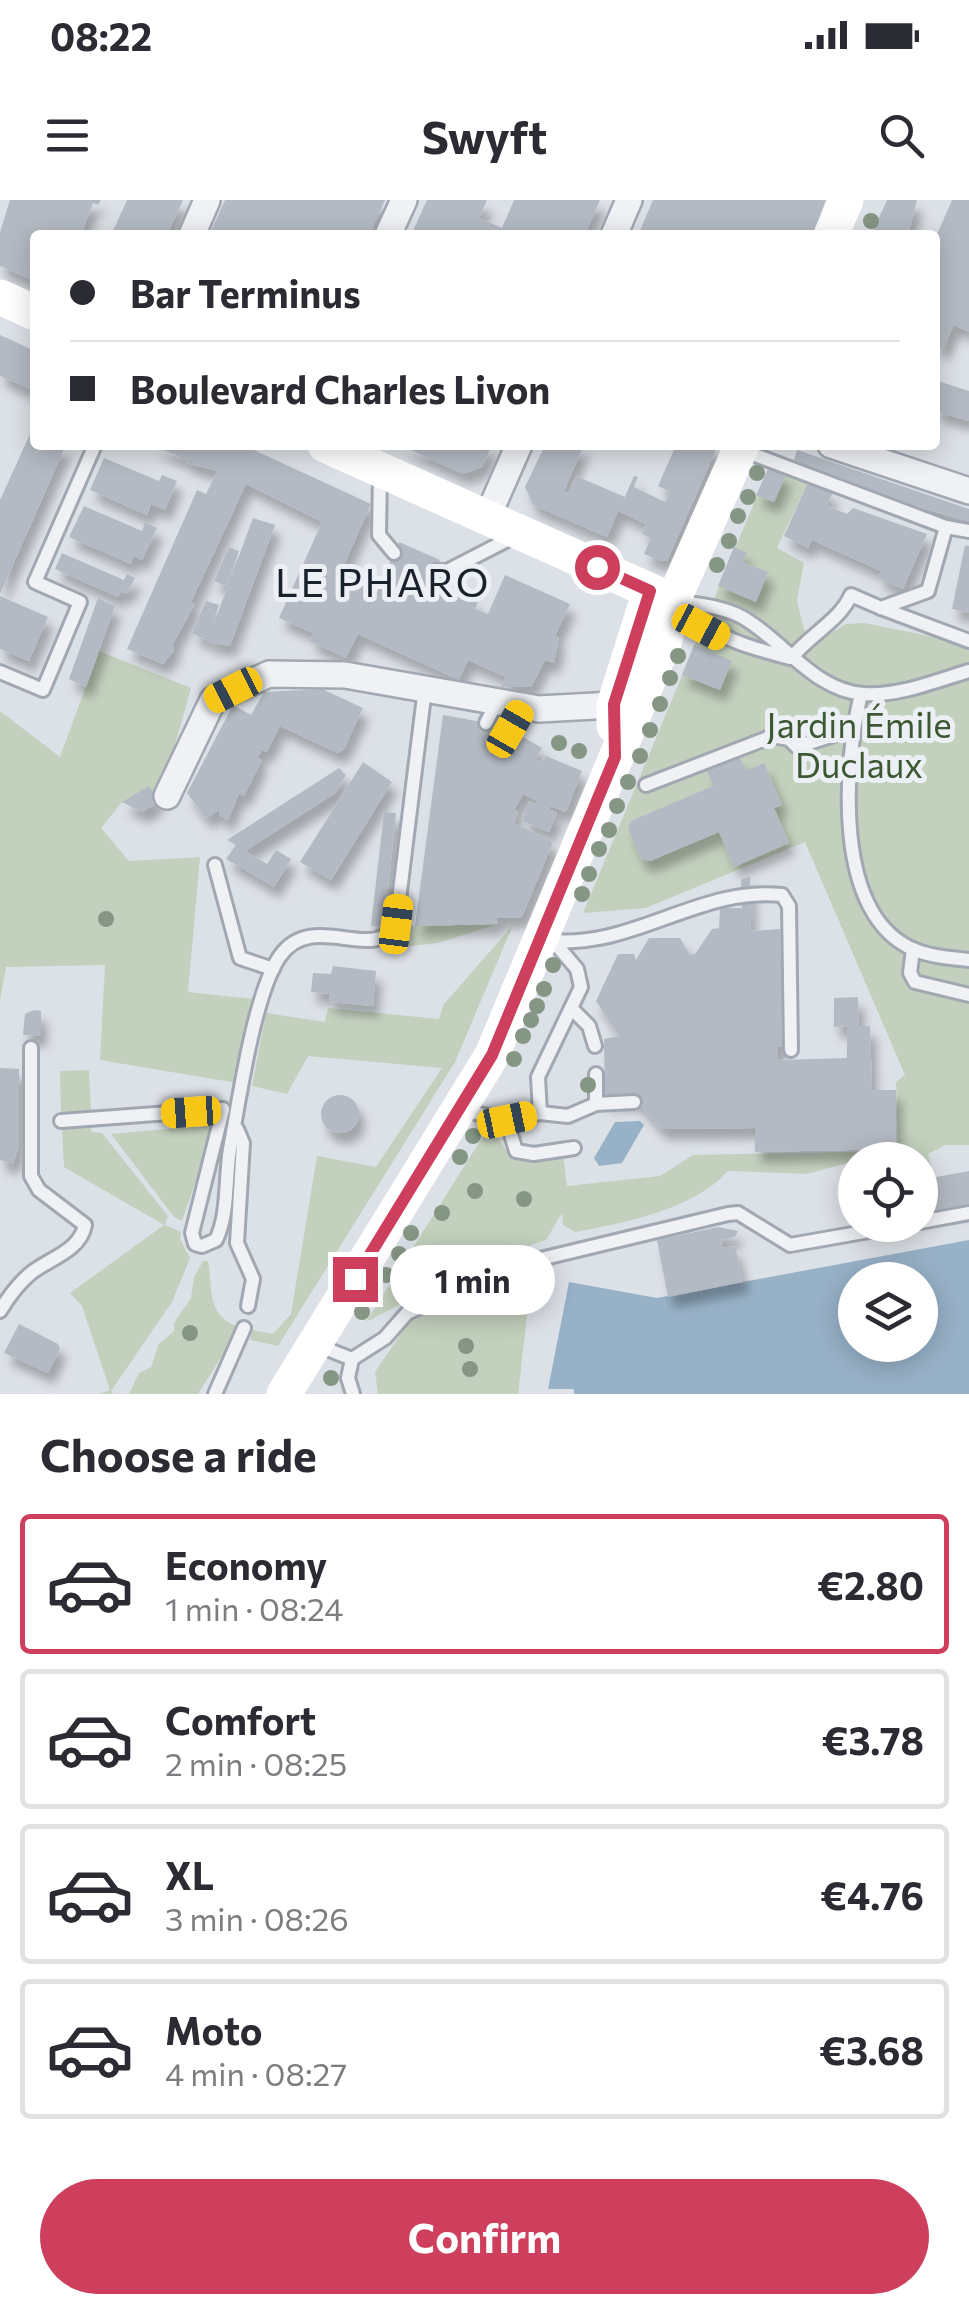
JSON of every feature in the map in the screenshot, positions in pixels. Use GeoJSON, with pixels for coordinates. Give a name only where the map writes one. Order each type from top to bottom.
{"type":"FeatureCollection","features":[{"type":"Feature","properties":{"kind":"main road"},"geometry":{"type":"LineString","coordinates":[[833,230],[846,200]]}},
{"type":"Feature","properties":{"kind":"main road"},"geometry":{"type":"LineString","coordinates":[[0,297],[30,311]]}},
{"type":"Feature","properties":{"kind":"main road"},"geometry":{"type":"LineString","coordinates":[[336,450],[661,596]]}},
{"type":"Feature","properties":{"kind":"main road"},"geometry":{"type":"LineString","coordinates":[[284,1394],[492,1055],[546,941],[615,757],[625,704],[665,640],[661,596],[739,450]]}},
{"type":"Feature","properties":{"kind":"street"},"geometry":{"type":"LineString","coordinates":[[194,230],[207,200]]}},
{"type":"Feature","properties":{"kind":"street"},"geometry":{"type":"LineString","coordinates":[[390,230],[404,200]]}},
{"type":"Feature","properties":{"kind":"street"},"geometry":{"type":"LineString","coordinates":[[616,230],[630,200]]}},
{"type":"Feature","properties":{"kind":"street"},"geometry":{"type":"LineString","coordinates":[[487,518],[517,450]]}},
{"type":"Feature","properties":{"kind":"street"},"geometry":{"type":"LineString","coordinates":[[846,450],[969,491]]}},
{"type":"Feature","properties":{"kind":"street"},"geometry":{"type":"LineString","coordinates":[[167,796],[213,700],[269,674],[345,675],[425,688],[491,712],[524,706],[625,704]]}},
{"type":"Feature","properties":{"kind":"lane"},"geometry":{"type":"LineString","coordinates":[[0,672],[43,690],[80,602],[36,582],[93,450]]}},
{"type":"Feature","properties":{"kind":"lane"},"geometry":{"type":"LineString","coordinates":[[749,450],[946,526],[969,531]]}},
{"type":"Feature","properties":{"kind":"lane"},"geometry":{"type":"LineString","coordinates":[[380,470],[379,535],[394,553]]}},
{"type":"Feature","properties":{"kind":"lane"},"geometry":{"type":"LineString","coordinates":[[881,608],[928,591],[946,526]]}},
{"type":"Feature","properties":{"kind":"lane"},"geometry":{"type":"LineString","coordinates":[[436,571],[447,571],[520,533]]}},
{"type":"Feature","properties":{"kind":"lane"},"geometry":{"type":"LineString","coordinates":[[791,658],[818,627],[843,613],[851,595],[969,640]]}},
{"type":"Feature","properties":{"kind":"lane"},"geometry":{"type":"LineString","coordinates":[[661,596],[710,605],[744,618],[791,658],[835,686],[860,694],[893,694],[969,671]]}},
{"type":"Feature","properties":{"kind":"lane"},"geometry":{"type":"LineString","coordinates":[[661,596],[701,627],[730,641],[791,658]]}},
{"type":"Feature","properties":{"kind":"lane"},"geometry":{"type":"LineString","coordinates":[[61,1121],[223,1109],[192,1233],[195,1244],[202,1246],[216,1240],[221,1230],[231,1145],[260,1004],[273,969],[286,948],[312,934],[377,941],[391,935],[396,924],[425,688]]}},
{"type":"Feature","properties":{"kind":"lane"},"geometry":{"type":"LineString","coordinates":[[860,694],[852,728],[849,817],[856,872],[882,922],[913,950],[969,960]]}},
{"type":"Feature","properties":{"kind":"lane"},"geometry":{"type":"LineString","coordinates":[[510,729],[524,706]]}},
{"type":"Feature","properties":{"kind":"lane"},"geometry":{"type":"LineString","coordinates":[[646,784],[773,736],[789,739],[797,747],[852,728]]}},
{"type":"Feature","properties":{"kind":"lane"},"geometry":{"type":"LineString","coordinates":[[215,866],[240,958],[273,969]]}},
{"type":"Feature","properties":{"kind":"lane"},"geometry":{"type":"LineString","coordinates":[[546,941],[608,936],[738,894],[782,895],[788,906],[791,1050]]}},
{"type":"Feature","properties":{"kind":"lane"},"geometry":{"type":"LineString","coordinates":[[540,1113],[538,1077],[582,981],[546,941]]}},
{"type":"Feature","properties":{"kind":"lane"},"geometry":{"type":"LineString","coordinates":[[913,950],[910,978],[930,988],[969,995]]}},
{"type":"Feature","properties":{"kind":"lane"},"geometry":{"type":"LineString","coordinates":[[571,1008],[589,1026],[595,1046]]}},
{"type":"Feature","properties":{"kind":"lane"},"geometry":{"type":"LineString","coordinates":[[0,1311],[13,1290],[34,1271],[73,1246],[85,1224],[39,1190],[31,1176],[39,1122],[31,1048]]}},
{"type":"Feature","properties":{"kind":"lane"},"geometry":{"type":"LineString","coordinates":[[596,1074],[596,1104]]}},
{"type":"Feature","properties":{"kind":"lane"},"geometry":{"type":"LineString","coordinates":[[462,1109],[507,1120],[540,1113],[568,1116],[596,1104],[634,1102]]}},
{"type":"Feature","properties":{"kind":"lane"},"geometry":{"type":"LineString","coordinates":[[507,1120],[516,1152],[534,1154],[574,1148]]}},
{"type":"Feature","properties":{"kind":"lane"},"geometry":{"type":"LineString","coordinates":[[237,1128],[243,1144],[237,1243],[253,1279],[248,1306]]}},
{"type":"Feature","properties":{"kind":"lane"},"geometry":{"type":"LineString","coordinates":[[352,1394],[348,1378],[352,1359],[385,1338],[407,1313],[469,1282],[548,1254],[738,1212],[790,1245],[838,1237]]}},
{"type":"Feature","properties":{"kind":"lane"},"geometry":{"type":"LineString","coordinates":[[938,1219],[969,1213]]}},
{"type":"Feature","properties":{"kind":"lane"},"geometry":{"type":"LineString","coordinates":[[216,1394],[244,1328]]}},
{"type":"Feature","properties":{"kind":"lane"},"geometry":{"type":"LineString","coordinates":[[315,1344],[352,1359]]}},
{"type":"Feature","properties":{"kind":"green space","name":"Jardin Émile Duclaux"},"geometry":{"type":"Polygon","coordinates":[[[769,467],[807,484],[777,548],[804,563],[797,600],[804,630],[819,640],[846,624],[864,623],[969,644],[969,1145],[938,1149],[938,1142],[898,1142],[896,1082],[905,1075],[805,842],[646,908],[583,913],[769,467]]]}},
{"type":"Feature","properties":{"kind":"green space"},"geometry":{"type":"Polygon","coordinates":[[[99,651],[191,688],[159,802],[142,812],[122,802],[101,828],[129,861],[200,857],[188,992],[253,999],[237,1083],[100,1060],[105,965],[6,967],[0,1001],[0,711],[60,757],[99,651]]]}},
{"type":"Feature","properties":{"kind":"green space"},"geometry":{"type":"Polygon","coordinates":[[[498,924],[438,943],[391,948],[404,926],[498,924]]]}},
{"type":"Feature","properties":{"kind":"green space"},"geometry":{"type":"Polygon","coordinates":[[[513,925],[455,1062],[278,1346],[250,1340],[252,1330],[273,1334],[291,1314],[317,1156],[376,1167],[442,1068],[308,1056],[287,1094],[252,1086],[266,1013],[325,1022],[328,1008],[439,1019],[444,1004],[513,925]]]}},
{"type":"Feature","properties":{"kind":"green space"},"geometry":{"type":"Polygon","coordinates":[[[89,1070],[91,1112],[61,1113],[60,1071],[89,1070]]]}},
{"type":"Feature","properties":{"kind":"green space"},"geometry":{"type":"Polygon","coordinates":[[[91,1124],[91,1132],[102,1133],[168,1216],[165,1225],[181,1232],[180,1239],[190,1258],[172,1302],[111,1391],[113,1394],[99,1394],[110,1390],[82,1306],[70,1293],[164,1225],[64,1167],[62,1126],[91,1124]]]}},
{"type":"Feature","properties":{"kind":"green space"},"geometry":{"type":"Polygon","coordinates":[[[211,1125],[213,1132],[182,1221],[174,1217],[111,1134],[211,1125]]]}},
{"type":"Feature","properties":{"kind":"green space","name":"Jardin Émile Duclaux"},"geometry":{"type":"Polygon","coordinates":[[[489,1127],[512,1157],[563,1155],[567,1186],[660,1176],[693,1155],[838,1152],[838,1165],[807,1174],[728,1171],[696,1196],[657,1213],[575,1232],[563,1225],[562,1213],[546,1240],[482,1262],[366,1322],[489,1127]]]}},
{"type":"Feature","properties":{"kind":"green space"},"geometry":{"type":"Polygon","coordinates":[[[203,1261],[208,1261],[216,1309],[240,1327],[198,1394],[129,1394],[139,1373],[151,1367],[159,1344],[174,1331],[174,1323],[191,1298],[194,1277],[203,1261]]]}},
{"type":"Feature","properties":{"kind":"green space"},"geometry":{"type":"Polygon","coordinates":[[[516,1271],[527,1316],[518,1394],[378,1394],[375,1372],[409,1322],[516,1271]]]}},
{"type":"Feature","properties":{"kind":"water"},"geometry":{"type":"Polygon","coordinates":[[[640,1121],[644,1125],[622,1163],[599,1166],[594,1158],[615,1122],[640,1121]]]}},
{"type":"Feature","properties":{"kind":"water"},"geometry":{"type":"Polygon","coordinates":[[[969,1240],[969,1394],[574,1394],[574,1389],[548,1389],[569,1282],[657,1298],[838,1264],[838,1362],[938,1362],[938,1262],[851,1262],[969,1240]]]}},
{"type":"Feature","properties":{"kind":"building"},"geometry":{"type":"Polygon","coordinates":[[[10,200],[101,200],[98,205],[93,203],[83,230],[30,230],[30,279],[0,266],[0,232],[10,200]]]}},
{"type":"Feature","properties":{"kind":"building"},"geometry":{"type":"Polygon","coordinates":[[[127,200],[183,200],[169,230],[113,230],[127,200]]]}},
{"type":"Feature","properties":{"kind":"building"},"geometry":{"type":"Polygon","coordinates":[[[225,200],[385,200],[371,230],[211,230],[225,200]]]}},
{"type":"Feature","properties":{"kind":"building"},"geometry":{"type":"Polygon","coordinates":[[[427,200],[487,200],[479,218],[502,228],[514,200],[600,200],[587,230],[413,230],[427,200]]]}},
{"type":"Feature","properties":{"kind":"building"},"geometry":{"type":"Polygon","coordinates":[[[653,200],[826,200],[813,230],[640,230],[653,200]]]}},
{"type":"Feature","properties":{"kind":"building"},"geometry":{"type":"Polygon","coordinates":[[[887,200],[917,200],[909,230],[873,230],[887,200]]]}},
{"type":"Feature","properties":{"kind":"building"},"geometry":{"type":"Polygon","coordinates":[[[952,200],[969,200],[969,332],[954,325],[943,349],[940,348],[939,230],[952,200]]]}},
{"type":"Feature","properties":{"kind":"building"},"geometry":{"type":"Polygon","coordinates":[[[0,335],[30,349],[30,389],[0,376],[0,335]]]}},
{"type":"Feature","properties":{"kind":"building"},"geometry":{"type":"Polygon","coordinates":[[[940,382],[969,391],[969,421],[940,412],[940,382]]]}},
{"type":"Feature","properties":{"kind":"building"},"geometry":{"type":"Polygon","coordinates":[[[30,434],[30,450],[64,450],[0,594],[0,500],[30,434]]]}},
{"type":"Feature","properties":{"kind":"building"},"geometry":{"type":"Polygon","coordinates":[[[163,450],[254,450],[371,504],[339,576],[377,592],[399,542],[440,560],[430,584],[478,602],[475,609],[488,614],[505,575],[570,604],[555,636],[559,638],[554,663],[545,660],[531,687],[501,687],[506,677],[468,660],[459,680],[358,634],[346,658],[310,641],[313,633],[279,618],[322,522],[246,484],[191,602],[195,604],[174,642],[174,650],[163,664],[127,649],[197,490],[206,494],[217,471],[186,463],[188,460],[163,450]]]}},
{"type":"Feature","properties":{"kind":"building"},"geometry":{"type":"Polygon","coordinates":[[[411,450],[490,450],[482,467],[463,474],[411,450]]]}},
{"type":"Feature","properties":{"kind":"building"},"geometry":{"type":"Polygon","coordinates":[[[543,450],[582,450],[564,491],[568,493],[576,476],[625,497],[634,476],[638,477],[634,487],[665,502],[670,492],[658,486],[674,450],[716,450],[667,561],[644,554],[651,538],[642,534],[646,524],[618,511],[607,537],[533,505],[525,487],[543,450]]]}},
{"type":"Feature","properties":{"kind":"building"},"geometry":{"type":"Polygon","coordinates":[[[797,450],[969,509],[969,521],[918,507],[794,460],[797,450]]]}},
{"type":"Feature","properties":{"kind":"building"},"geometry":{"type":"Polygon","coordinates":[[[104,458],[159,481],[162,475],[177,481],[165,510],[151,504],[147,515],[90,490],[104,458]]]}},
{"type":"Feature","properties":{"kind":"building"},"geometry":{"type":"Polygon","coordinates":[[[769,467],[786,475],[774,502],[756,495],[769,467]]]}},
{"type":"Feature","properties":{"kind":"building"},"geometry":{"type":"Polygon","coordinates":[[[808,482],[833,493],[826,505],[847,514],[853,508],[927,534],[903,589],[878,578],[881,571],[812,540],[808,548],[784,536],[808,482]]]}},
{"type":"Feature","properties":{"kind":"building"},"geometry":{"type":"Polygon","coordinates":[[[84,506],[142,531],[145,522],[157,528],[142,560],[133,556],[131,564],[69,537],[84,506]]]}},
{"type":"Feature","properties":{"kind":"building"},"geometry":{"type":"Polygon","coordinates":[[[253,518],[275,525],[230,646],[207,642],[253,518]]]}},
{"type":"Feature","properties":{"kind":"building"},"geometry":{"type":"Polygon","coordinates":[[[965,545],[969,546],[969,613],[952,609],[965,545]]]}},
{"type":"Feature","properties":{"kind":"building"},"geometry":{"type":"Polygon","coordinates":[[[229,547],[239,551],[226,586],[214,581],[229,547]]]}},
{"type":"Feature","properties":{"kind":"building"},"geometry":{"type":"Polygon","coordinates":[[[734,547],[747,553],[743,562],[768,572],[756,602],[718,586],[734,547]]]}},
{"type":"Feature","properties":{"kind":"building"},"geometry":{"type":"Polygon","coordinates":[[[62,553],[124,580],[127,574],[135,578],[127,593],[121,591],[118,597],[55,569],[62,553]]]}},
{"type":"Feature","properties":{"kind":"building"},"geometry":{"type":"Polygon","coordinates":[[[0,596],[48,617],[29,661],[0,649],[0,596]]]}},
{"type":"Feature","properties":{"kind":"building"},"geometry":{"type":"Polygon","coordinates":[[[98,598],[115,606],[86,687],[69,679],[98,598]]]}},
{"type":"Feature","properties":{"kind":"building"},"geometry":{"type":"Polygon","coordinates":[[[206,601],[219,605],[206,640],[192,633],[206,601]]]}},
{"type":"Feature","properties":{"kind":"building"},"geometry":{"type":"Polygon","coordinates":[[[694,645],[732,661],[720,690],[682,675],[694,645]]]}},
{"type":"Feature","properties":{"kind":"building"},"geometry":{"type":"Polygon","coordinates":[[[322,689],[363,708],[344,749],[338,753],[280,726],[267,752],[262,750],[257,758],[262,760],[244,796],[239,793],[228,820],[220,816],[219,810],[206,818],[187,793],[233,705],[251,715],[264,692],[322,689]]]}},
{"type":"Feature","properties":{"kind":"building"},"geometry":{"type":"Polygon","coordinates":[[[443,715],[504,726],[542,748],[536,759],[542,763],[546,756],[582,771],[566,812],[550,806],[557,813],[549,832],[522,821],[529,801],[537,805],[538,801],[523,794],[514,810],[519,812],[514,823],[553,842],[522,917],[496,918],[498,924],[415,926],[443,715]]]}},
{"type":"Feature","properties":{"kind":"building"},"geometry":{"type":"Polygon","coordinates":[[[739,757],[746,771],[764,763],[782,805],[774,808],[789,843],[734,867],[719,832],[650,861],[641,859],[628,829],[631,821],[713,786],[707,771],[739,757]]]}},
{"type":"Feature","properties":{"kind":"building"},"geometry":{"type":"Polygon","coordinates":[[[363,762],[392,782],[331,880],[300,862],[363,762]]]}},
{"type":"Feature","properties":{"kind":"building"},"geometry":{"type":"Polygon","coordinates":[[[339,768],[346,775],[335,793],[245,851],[267,864],[276,850],[291,859],[274,887],[226,859],[236,845],[227,840],[339,768]]]}},
{"type":"Feature","properties":{"kind":"building"},"geometry":{"type":"Polygon","coordinates":[[[149,786],[159,802],[142,812],[122,802],[149,786]]]}},
{"type":"Feature","properties":{"kind":"building"},"geometry":{"type":"Polygon","coordinates":[[[384,812],[396,813],[384,927],[371,926],[384,812]]]}},
{"type":"Feature","properties":{"kind":"building"},"geometry":{"type":"Polygon","coordinates":[[[750,876],[751,931],[780,929],[782,1047],[778,1046],[778,1060],[847,1058],[847,1026],[834,1027],[834,998],[858,997],[859,1026],[870,1026],[872,1090],[896,1090],[896,1142],[838,1142],[838,1150],[755,1152],[755,1128],[661,1129],[635,1100],[605,1100],[604,1039],[619,1036],[596,1001],[618,954],[634,954],[636,960],[649,938],[680,938],[690,955],[695,954],[712,929],[719,928],[720,908],[742,908],[741,879],[750,876]]]}},
{"type":"Feature","properties":{"kind":"building"},"geometry":{"type":"Polygon","coordinates":[[[333,966],[376,971],[373,1006],[329,1002],[330,994],[311,992],[313,973],[331,974],[333,966]]]}},
{"type":"Feature","properties":{"kind":"building"},"geometry":{"type":"Polygon","coordinates":[[[41,1011],[41,1036],[23,1035],[25,1014],[41,1011]]]}},
{"type":"Feature","properties":{"kind":"building"},"geometry":{"type":"Polygon","coordinates":[[[0,1068],[19,1069],[19,1146],[13,1164],[0,1160],[0,1068]]]}},
{"type":"Feature","properties":{"kind":"building"},"geometry":{"type":"Polygon","coordinates":[[[340,1095],[354,1100],[359,1114],[354,1128],[340,1133],[326,1128],[321,1114],[326,1100],[340,1095]]]}},
{"type":"Feature","properties":{"kind":"building"},"geometry":{"type":"Polygon","coordinates":[[[969,1171],[969,1204],[938,1210],[938,1177],[969,1171]]]}},
{"type":"Feature","properties":{"kind":"building"},"geometry":{"type":"Polygon","coordinates":[[[718,1227],[738,1231],[735,1237],[721,1240],[722,1248],[735,1246],[743,1282],[668,1297],[657,1240],[718,1227]]]}},
{"type":"Feature","properties":{"kind":"building"},"geometry":{"type":"Polygon","coordinates":[[[19,1324],[58,1344],[60,1349],[48,1373],[4,1353],[19,1324]]]}},
{"type":"Feature","properties":{"kind":"district","name":"LE PHARO"},"geometry":{"type":"Point","coordinates":[383,583]}},
{"type":"Feature","properties":{"kind":"route"},"geometry":{"type":"LineString","coordinates":[[355,1279],[492,1055],[615,757],[614,704],[650,591],[597,567]]}}]}
